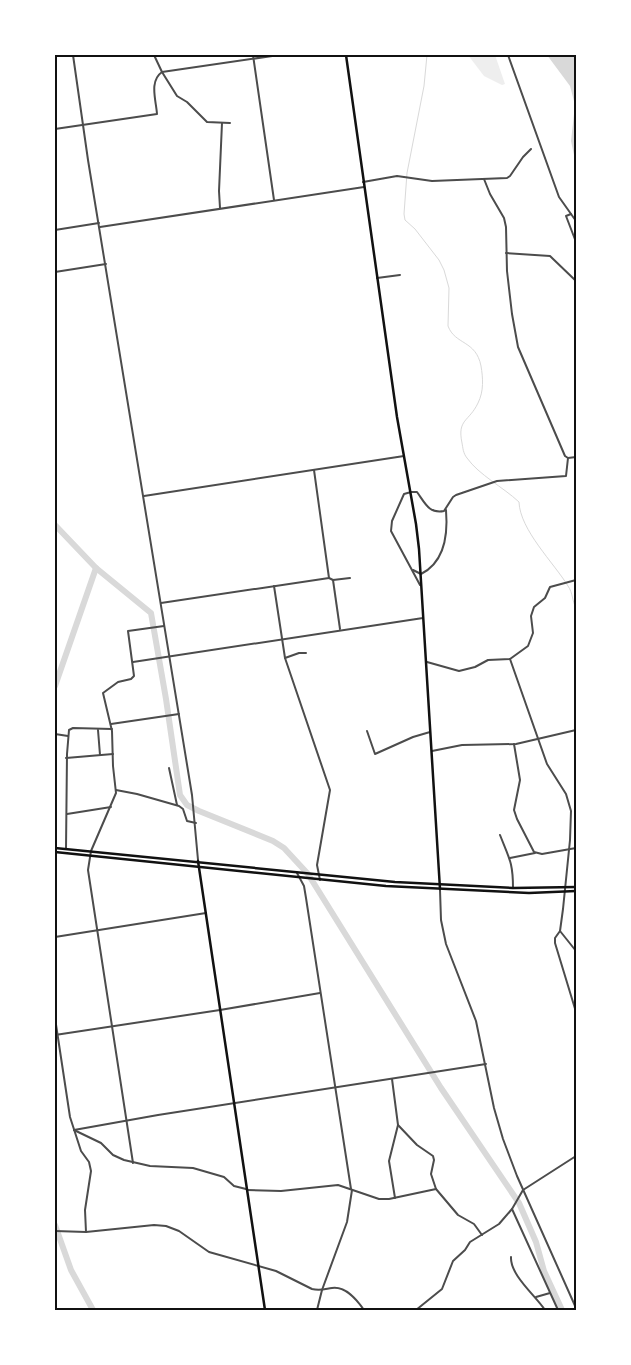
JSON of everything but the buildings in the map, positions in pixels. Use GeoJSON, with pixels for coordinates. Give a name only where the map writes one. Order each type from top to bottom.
{"type":"FeatureCollection","features":[{"type":"Feature","properties":{"kind":"main road"},"geometry":{"type":"LineString","coordinates":[[346,55],[377,278],[416,524],[422,587],[440,889]]}},
{"type":"Feature","properties":{"kind":"main road"},"geometry":{"type":"LineString","coordinates":[[55,848],[198,861],[319,875],[576,891]]}},
{"type":"Feature","properties":{"kind":"main road"},"geometry":{"type":"LineString","coordinates":[[55,852],[320,880],[440,889],[528,893],[576,886]]}},
{"type":"Feature","properties":{"kind":"main road"},"geometry":{"type":"LineString","coordinates":[[198,861],[265,1310]]}},
{"type":"Feature","properties":{"kind":"street"},"geometry":{"type":"LineString","coordinates":[[73,55],[196,823],[198,861]]}},
{"type":"Feature","properties":{"kind":"street"},"geometry":{"type":"LineString","coordinates":[[154,55],[177,96],[187,102],[204,120],[210,123],[230,123]]}},
{"type":"Feature","properties":{"kind":"street"},"geometry":{"type":"LineString","coordinates":[[253,55],[274,200]]}},
{"type":"Feature","properties":{"kind":"street"},"geometry":{"type":"LineString","coordinates":[[55,128],[157,114],[154,83],[157,76],[162,72],[279,55]]}},
{"type":"Feature","properties":{"kind":"street"},"geometry":{"type":"LineString","coordinates":[[508,55],[561,200],[576,221]]}},
{"type":"Feature","properties":{"kind":"street"},"geometry":{"type":"LineString","coordinates":[[220,208],[222,123]]}},
{"type":"Feature","properties":{"kind":"street"},"geometry":{"type":"LineString","coordinates":[[363,182],[397,176],[432,180],[508,178],[532,149]]}},
{"type":"Feature","properties":{"kind":"street"},"geometry":{"type":"LineString","coordinates":[[413,570],[421,574],[435,564],[441,553],[446,531],[446,510],[456,495],[490,482],[566,476],[568,458],[565,456],[518,347],[512,314],[506,253],[506,227],[504,218],[490,194],[484,179]]}},
{"type":"Feature","properties":{"kind":"street"},"geometry":{"type":"LineString","coordinates":[[55,230],[364,187]]}},
{"type":"Feature","properties":{"kind":"street"},"geometry":{"type":"LineString","coordinates":[[571,214],[566,216],[576,242]]}},
{"type":"Feature","properties":{"kind":"street"},"geometry":{"type":"LineString","coordinates":[[506,253],[550,256],[576,281]]}},
{"type":"Feature","properties":{"kind":"street"},"geometry":{"type":"LineString","coordinates":[[55,272],[106,264]]}},
{"type":"Feature","properties":{"kind":"street"},"geometry":{"type":"LineString","coordinates":[[377,278],[400,275]]}},
{"type":"Feature","properties":{"kind":"street"},"geometry":{"type":"LineString","coordinates":[[144,496],[404,456]]}},
{"type":"Feature","properties":{"kind":"street"},"geometry":{"type":"LineString","coordinates":[[568,458],[576,457]]}},
{"type":"Feature","properties":{"kind":"street"},"geometry":{"type":"LineString","coordinates":[[314,470],[329,578]]}},
{"type":"Feature","properties":{"kind":"street"},"geometry":{"type":"LineString","coordinates":[[422,587],[390,528],[404,494],[410,492],[417,492],[426,506],[434,512],[446,510]]}},
{"type":"Feature","properties":{"kind":"street"},"geometry":{"type":"LineString","coordinates":[[161,603],[329,578],[333,580],[350,578]]}},
{"type":"Feature","properties":{"kind":"street"},"geometry":{"type":"LineString","coordinates":[[333,580],[340,630]]}},
{"type":"Feature","properties":{"kind":"street"},"geometry":{"type":"LineString","coordinates":[[426,661],[459,671],[488,660],[510,659],[528,646],[531,640],[533,633],[531,616],[535,605],[545,598],[550,588],[576,580]]}},
{"type":"Feature","properties":{"kind":"street"},"geometry":{"type":"LineString","coordinates":[[274,586],[284,658],[330,790],[318,865],[320,880]]}},
{"type":"Feature","properties":{"kind":"street"},"geometry":{"type":"LineString","coordinates":[[133,662],[423,618]]}},
{"type":"Feature","properties":{"kind":"street"},"geometry":{"type":"LineString","coordinates":[[133,1163],[88,874],[91,851],[115,799],[116,790],[112,729],[103,693],[119,681],[132,678],[134,673],[128,631],[164,626]]}},
{"type":"Feature","properties":{"kind":"street"},"geometry":{"type":"LineString","coordinates":[[284,658],[306,653]]}},
{"type":"Feature","properties":{"kind":"street"},"geometry":{"type":"LineString","coordinates":[[510,659],[550,771],[566,794],[571,806],[570,849],[560,931],[555,938],[555,943],[576,1012]]}},
{"type":"Feature","properties":{"kind":"street"},"geometry":{"type":"LineString","coordinates":[[111,724],[179,714]]}},
{"type":"Feature","properties":{"kind":"street"},"geometry":{"type":"LineString","coordinates":[[66,849],[66,758],[68,736],[71,728],[112,729]]}},
{"type":"Feature","properties":{"kind":"street"},"geometry":{"type":"LineString","coordinates":[[98,729],[100,755]]}},
{"type":"Feature","properties":{"kind":"street"},"geometry":{"type":"LineString","coordinates":[[366,730],[375,754],[413,737],[430,732]]}},
{"type":"Feature","properties":{"kind":"street"},"geometry":{"type":"LineString","coordinates":[[432,751],[459,746],[514,744],[576,730]]}},
{"type":"Feature","properties":{"kind":"street"},"geometry":{"type":"LineString","coordinates":[[55,734],[68,736]]}},
{"type":"Feature","properties":{"kind":"street"},"geometry":{"type":"LineString","coordinates":[[514,744],[520,780],[515,812],[535,853]]}},
{"type":"Feature","properties":{"kind":"street"},"geometry":{"type":"LineString","coordinates":[[66,758],[113,754]]}},
{"type":"Feature","properties":{"kind":"street"},"geometry":{"type":"LineString","coordinates":[[170,768],[177,805]]}},
{"type":"Feature","properties":{"kind":"street"},"geometry":{"type":"LineString","coordinates":[[116,790],[177,805],[183,809],[187,821],[196,823]]}},
{"type":"Feature","properties":{"kind":"street"},"geometry":{"type":"LineString","coordinates":[[67,814],[111,807]]}},
{"type":"Feature","properties":{"kind":"street"},"geometry":{"type":"LineString","coordinates":[[500,835],[513,870],[512,888]]}},
{"type":"Feature","properties":{"kind":"street"},"geometry":{"type":"LineString","coordinates":[[510,858],[576,848]]}},
{"type":"Feature","properties":{"kind":"street"},"geometry":{"type":"LineString","coordinates":[[298,873],[302,878],[306,898],[352,1190],[346,1222],[322,1290],[317,1310]]}},
{"type":"Feature","properties":{"kind":"street"},"geometry":{"type":"LineString","coordinates":[[440,889],[441,920],[446,944],[472,1010],[509,1158],[576,1308]]}},
{"type":"Feature","properties":{"kind":"street"},"geometry":{"type":"LineString","coordinates":[[55,937],[206,913]]}},
{"type":"Feature","properties":{"kind":"street"},"geometry":{"type":"LineString","coordinates":[[560,931],[576,951]]}},
{"type":"Feature","properties":{"kind":"street"},"geometry":{"type":"LineString","coordinates":[[56,1034],[320,993]]}},
{"type":"Feature","properties":{"kind":"street"},"geometry":{"type":"LineString","coordinates":[[55,1018],[70,1117],[80,1151],[90,1167],[85,1214],[86,1232]]}},
{"type":"Feature","properties":{"kind":"street"},"geometry":{"type":"LineString","coordinates":[[74,1130],[486,1064]]}},
{"type":"Feature","properties":{"kind":"street"},"geometry":{"type":"LineString","coordinates":[[392,1079],[398,1125],[389,1159],[396,1198]]}},
{"type":"Feature","properties":{"kind":"street"},"geometry":{"type":"LineString","coordinates":[[398,1125],[417,1145],[433,1156],[431,1174],[436,1189],[458,1215],[474,1224],[482,1235]]}},
{"type":"Feature","properties":{"kind":"street"},"geometry":{"type":"LineString","coordinates":[[74,1130],[101,1143],[113,1155],[133,1163],[150,1166],[193,1168],[224,1176],[234,1186],[246,1189],[281,1191],[335,1185],[376,1199],[396,1198],[436,1189]]}},
{"type":"Feature","properties":{"kind":"street"},"geometry":{"type":"LineString","coordinates":[[416,1310],[442,1289],[453,1261],[465,1250],[470,1242],[499,1224],[523,1190],[576,1156]]}},
{"type":"Feature","properties":{"kind":"street"},"geometry":{"type":"LineString","coordinates":[[512,1208],[558,1310]]}},
{"type":"Feature","properties":{"kind":"street"},"geometry":{"type":"LineString","coordinates":[[55,1231],[86,1232],[154,1225],[166,1226],[179,1231],[209,1252],[282,1273],[306,1287],[322,1290],[335,1288],[346,1291],[357,1300],[364,1310]]}},
{"type":"Feature","properties":{"kind":"street"},"geometry":{"type":"LineString","coordinates":[[512,1256],[512,1264],[517,1274],[545,1310]]}},
{"type":"Feature","properties":{"kind":"street"},"geometry":{"type":"LineString","coordinates":[[536,1297],[550,1293]]}},
{"type":"Feature","properties":{"kind":"shaded area"},"geometry":{"type":"Polygon","coordinates":[[[468,55],[495,55],[505,84],[502,85],[484,76],[468,55]]]}},
{"type":"Feature","properties":{"kind":"shaded area"},"geometry":{"type":"Polygon","coordinates":[[[547,55],[576,55],[576,187],[571,141],[575,105],[570,86],[547,55]]]}},
{"type":"Feature","properties":{"kind":"waterway"},"geometry":{"type":"LineString","coordinates":[[427,55],[424,86],[407,173],[404,214],[405,220],[415,229],[439,260],[444,270],[449,288],[448,326],[451,332],[475,351],[481,366],[482,384],[480,398],[461,429],[463,450],[467,458],[478,470],[519,502],[525,524],[570,589],[576,608]]}},
{"type":"Feature","properties":{"kind":"waterway"},"geometry":{"type":"LineString","coordinates":[[55,525],[96,568],[151,613],[180,795],[187,805],[199,811],[273,841],[284,848],[308,874],[441,1088],[519,1203],[536,1242],[544,1271],[562,1310]]}},
{"type":"Feature","properties":{"kind":"waterway"},"geometry":{"type":"LineString","coordinates":[[55,686],[96,568]]}},
{"type":"Feature","properties":{"kind":"waterway"},"geometry":{"type":"LineString","coordinates":[[55,1225],[71,1270],[93,1310]]}}]}
